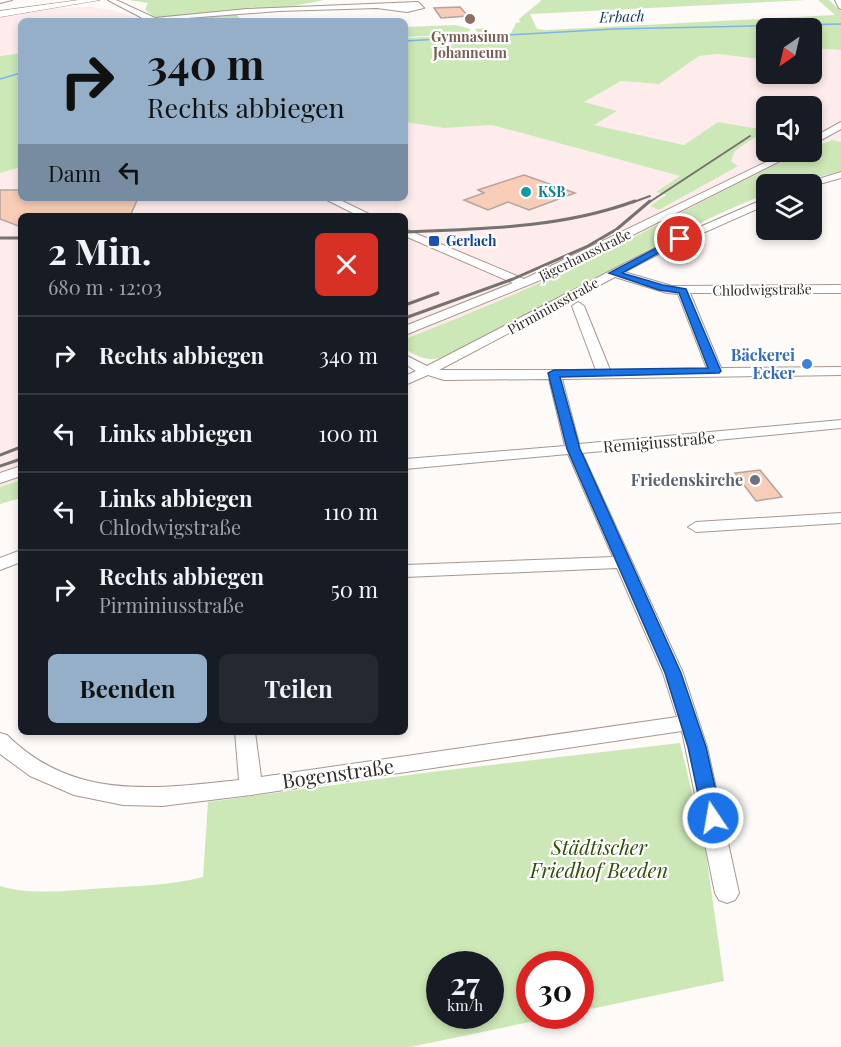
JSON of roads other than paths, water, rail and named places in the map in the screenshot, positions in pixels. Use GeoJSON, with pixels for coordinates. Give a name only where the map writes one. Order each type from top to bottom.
{"type":"FeatureCollection","features":[{"type":"Feature","properties":{"kind":"main road"},"geometry":{"type":"LineString","coordinates":[[0,14],[96,0]]}},
{"type":"Feature","properties":{"kind":"street"},"geometry":{"type":"LineString","coordinates":[[0,1],[9,0]]}},
{"type":"Feature","properties":{"kind":"street"},"geometry":{"type":"LineString","coordinates":[[111,0],[147,18]]}},
{"type":"Feature","properties":{"kind":"street"},"geometry":{"type":"LineString","coordinates":[[838,0],[841,7]]}},
{"type":"Feature","properties":{"kind":"street"},"geometry":{"type":"LineString","coordinates":[[175,18],[205,14],[318,8],[377,6],[411,10],[420,9],[418,4]]}},
{"type":"Feature","properties":{"kind":"street"},"geometry":{"type":"LineString","coordinates":[[822,137],[841,125]]}},
{"type":"Feature","properties":{"kind":"street"},"geometry":{"type":"LineString","coordinates":[[827,135],[839,139]]}},
{"type":"Feature","properties":{"kind":"street","name":"Jägerhausstraße"},"geometry":{"type":"LineString","coordinates":[[408,330],[525,284],[773,162]]}},
{"type":"Feature","properties":{"kind":"street"},"geometry":{"type":"LineString","coordinates":[[822,180],[841,175]]}},
{"type":"Feature","properties":{"kind":"street"},"geometry":{"type":"LineString","coordinates":[[335,201],[361,213]]}},
{"type":"Feature","properties":{"kind":"street","name":"Pirminiusstraße"},"geometry":{"type":"LineString","coordinates":[[408,380],[495,338],[676,241],[756,205]]}},
{"type":"Feature","properties":{"kind":"street"},"geometry":{"type":"LineString","coordinates":[[408,233],[525,284]]}},
{"type":"Feature","properties":{"kind":"street","name":"Chlodwigstraße"},"geometry":{"type":"LineString","coordinates":[[614,273],[662,288],[683,291],[841,289]]}},
{"type":"Feature","properties":{"kind":"street"},"geometry":{"type":"LineString","coordinates":[[683,291],[715,371]]}},
{"type":"Feature","properties":{"kind":"street"},"geometry":{"type":"LineString","coordinates":[[578,306],[604,372]]}},
{"type":"Feature","properties":{"kind":"street"},"geometry":{"type":"LineString","coordinates":[[408,360],[427,371],[444,376],[604,372],[841,371]]}},
{"type":"Feature","properties":{"kind":"street"},"geometry":{"type":"LineString","coordinates":[[554,373],[573,449],[673,673],[697,747],[727,893]]}},
{"type":"Feature","properties":{"kind":"street","name":"Remigiusstraße"},"geometry":{"type":"LineString","coordinates":[[408,464],[841,424]]}},
{"type":"Feature","properties":{"kind":"street"},"geometry":{"type":"LineString","coordinates":[[0,478],[18,472]]}},
{"type":"Feature","properties":{"kind":"street"},"geometry":{"type":"LineString","coordinates":[[696,527],[841,518]]}},
{"type":"Feature","properties":{"kind":"street"},"geometry":{"type":"LineString","coordinates":[[0,565],[18,556]]}},
{"type":"Feature","properties":{"kind":"street"},"geometry":{"type":"LineString","coordinates":[[408,571],[623,562]]}},
{"type":"Feature","properties":{"kind":"street","name":"Bogenstraße"},"geometry":{"type":"LineString","coordinates":[[0,741],[38,770],[74,787],[123,796],[162,797],[250,787],[688,723]]}},
{"type":"Feature","properties":{"kind":"street"},"geometry":{"type":"LineString","coordinates":[[245,735],[250,787]]}},
{"type":"Feature","properties":{"kind":"waterway","name":"Erbach"},"geometry":{"type":"LineString","coordinates":[[408,41],[614,29],[841,24]]}},
{"type":"Feature","properties":{"kind":"waterway","name":"Erbach"},"geometry":{"type":"LineString","coordinates":[[0,79],[18,74]]}},
{"type":"Feature","properties":{"kind":"railway"},"geometry":{"type":"LineString","coordinates":[[648,203],[750,136]]}},
{"type":"Feature","properties":{"kind":"railway"},"geometry":{"type":"LineString","coordinates":[[631,203],[650,196]]}},
{"type":"Feature","properties":{"kind":"railway"},"geometry":{"type":"LineString","coordinates":[[408,232],[492,228],[550,222],[579,217],[635,201]]}},
{"type":"Feature","properties":{"kind":"railway"},"geometry":{"type":"LineString","coordinates":[[408,317],[513,279],[588,246],[617,229],[650,201]]}},
{"type":"Feature","properties":{"kind":"railway"},"geometry":{"type":"LineString","coordinates":[[0,238],[18,238]]}},
{"type":"Feature","properties":{"kind":"railway"},"geometry":{"type":"LineString","coordinates":[[408,304],[438,293]]}},
{"type":"Feature","properties":{"kind":"railway"},"geometry":{"type":"LineString","coordinates":[[0,455],[18,448]]}},
{"type":"Feature","properties":{"kind":"railway"},"geometry":{"type":"LineString","coordinates":[[0,466],[18,460]]}},
{"type":"Feature","properties":{"kind":"place","name":"Gymnasium Johanneum"},"geometry":{"type":"Point","coordinates":[470,19]}},
{"type":"Feature","properties":{"kind":"place","name":"KSB"},"geometry":{"type":"Point","coordinates":[526,192]}},
{"type":"Feature","properties":{"kind":"place","name":"Gerlach"},"geometry":{"type":"Point","coordinates":[434,241]}},
{"type":"Feature","properties":{"kind":"place","name":"Bäckerei Ecker"},"geometry":{"type":"Point","coordinates":[807,364]}},
{"type":"Feature","properties":{"kind":"place","name":"Friedenskirche"},"geometry":{"type":"Point","coordinates":[755,480]}},
{"type":"Feature","properties":{"kind":"park label","name":"Städtischer Friedhof Beeden"},"geometry":{"type":"Point","coordinates":[599,860]}}]}
